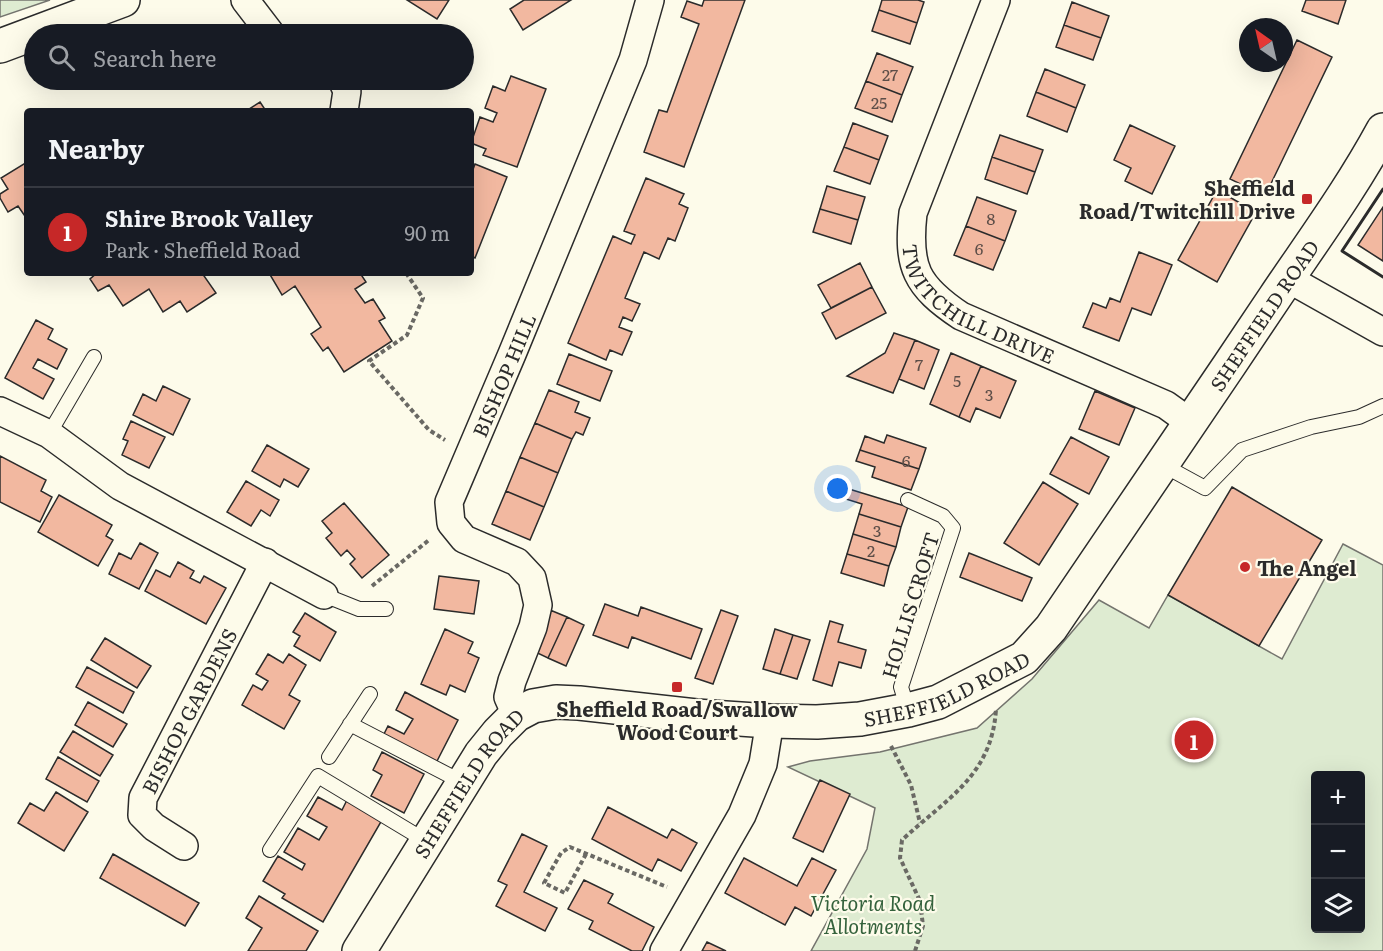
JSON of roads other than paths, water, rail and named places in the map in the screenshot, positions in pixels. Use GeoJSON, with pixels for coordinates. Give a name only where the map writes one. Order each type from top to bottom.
{"type":"FeatureCollection","features":[{"type":"Feature","properties":{"kind":"main road"},"geometry":{"type":"LineString","coordinates":[[59,24],[123,0]]}},
{"type":"Feature","properties":{"kind":"main road"},"geometry":{"type":"LineString","coordinates":[[0,46],[24,37]]}},
{"type":"Feature","properties":{"kind":"main road","name":"SHEFFIELD ROAD"},"geometry":{"type":"LineString","coordinates":[[358,951],[462,782],[498,733],[516,715],[533,706],[567,702],[770,721],[817,722],[860,719],[938,702],[1023,658],[1051,628],[1191,423],[1287,278],[1330,218],[1383,130]]}},
{"type":"Feature","properties":{"kind":"street"},"geometry":{"type":"LineString","coordinates":[[245,0],[263,24]]}},
{"type":"Feature","properties":{"kind":"street","name":"BISHOP HILL"},"geometry":{"type":"LineString","coordinates":[[516,715],[508,697],[533,627],[538,605],[532,578],[517,562],[464,539],[451,523],[449,502],[633,60],[650,0]]}},
{"type":"Feature","properties":{"kind":"street","name":"TWITCHILL DRIVE"},"geometry":{"type":"LineString","coordinates":[[996,0],[913,213],[910,240],[911,259],[921,281],[939,301],[961,316],[1166,405],[1191,423]]}},
{"type":"Feature","properties":{"kind":"street"},"geometry":{"type":"LineString","coordinates":[[344,108],[347,90]]}},
{"type":"Feature","properties":{"kind":"street"},"geometry":{"type":"LineString","coordinates":[[1287,278],[1383,332]]}},
{"type":"Feature","properties":{"kind":"street"},"geometry":{"type":"LineString","coordinates":[[0,411],[49,434],[120,486],[324,595]]}},
{"type":"Feature","properties":{"kind":"street","name":"BISHOP GARDENS"},"geometry":{"type":"LineString","coordinates":[[184,846],[154,827],[142,815],[143,798],[265,562]]}},
{"type":"Feature","properties":{"kind":"street"},"geometry":{"type":"LineString","coordinates":[[664,951],[742,815],[763,764],[770,721]]}},
{"type":"Feature","properties":{"kind":"lane"},"geometry":{"type":"LineString","coordinates":[[49,434],[94,357]]}},
{"type":"Feature","properties":{"kind":"lane"},"geometry":{"type":"LineString","coordinates":[[1161,464],[1204,488],[1242,450],[1311,428],[1359,417],[1383,406]]}},
{"type":"Feature","properties":{"kind":"lane","name":"HOLLIS CROFT"},"geometry":{"type":"LineString","coordinates":[[908,500],[943,516],[952,528],[902,687],[908,710]]}},
{"type":"Feature","properties":{"kind":"lane"},"geometry":{"type":"LineString","coordinates":[[324,595],[359,609],[387,609]]}},
{"type":"Feature","properties":{"kind":"lane"},"geometry":{"type":"LineString","coordinates":[[329,757],[370,694]]}},
{"type":"Feature","properties":{"kind":"lane"},"geometry":{"type":"LineString","coordinates":[[350,724],[462,782]]}},
{"type":"Feature","properties":{"kind":"lane"},"geometry":{"type":"LineString","coordinates":[[270,850],[318,776],[426,841]]}},
{"type":"Feature","properties":{"kind":"place","name":"Sheffield Road/Twitchill Drive"},"geometry":{"type":"Point","coordinates":[1307,199]}},
{"type":"Feature","properties":{"kind":"place","name":"The Angel"},"geometry":{"type":"Point","coordinates":[1245,567]}},
{"type":"Feature","properties":{"kind":"place","name":"Sheffield Road/Swallow Wood Court"},"geometry":{"type":"Point","coordinates":[677,687]}},
{"type":"Feature","properties":{"kind":"place","name":"Shire Brook Valley"},"geometry":{"type":"Point","coordinates":[1194,740]}},
{"type":"Feature","properties":{"kind":"park label","name":"Victoria Road Allotments"},"geometry":{"type":"Point","coordinates":[873,914]}}]}
